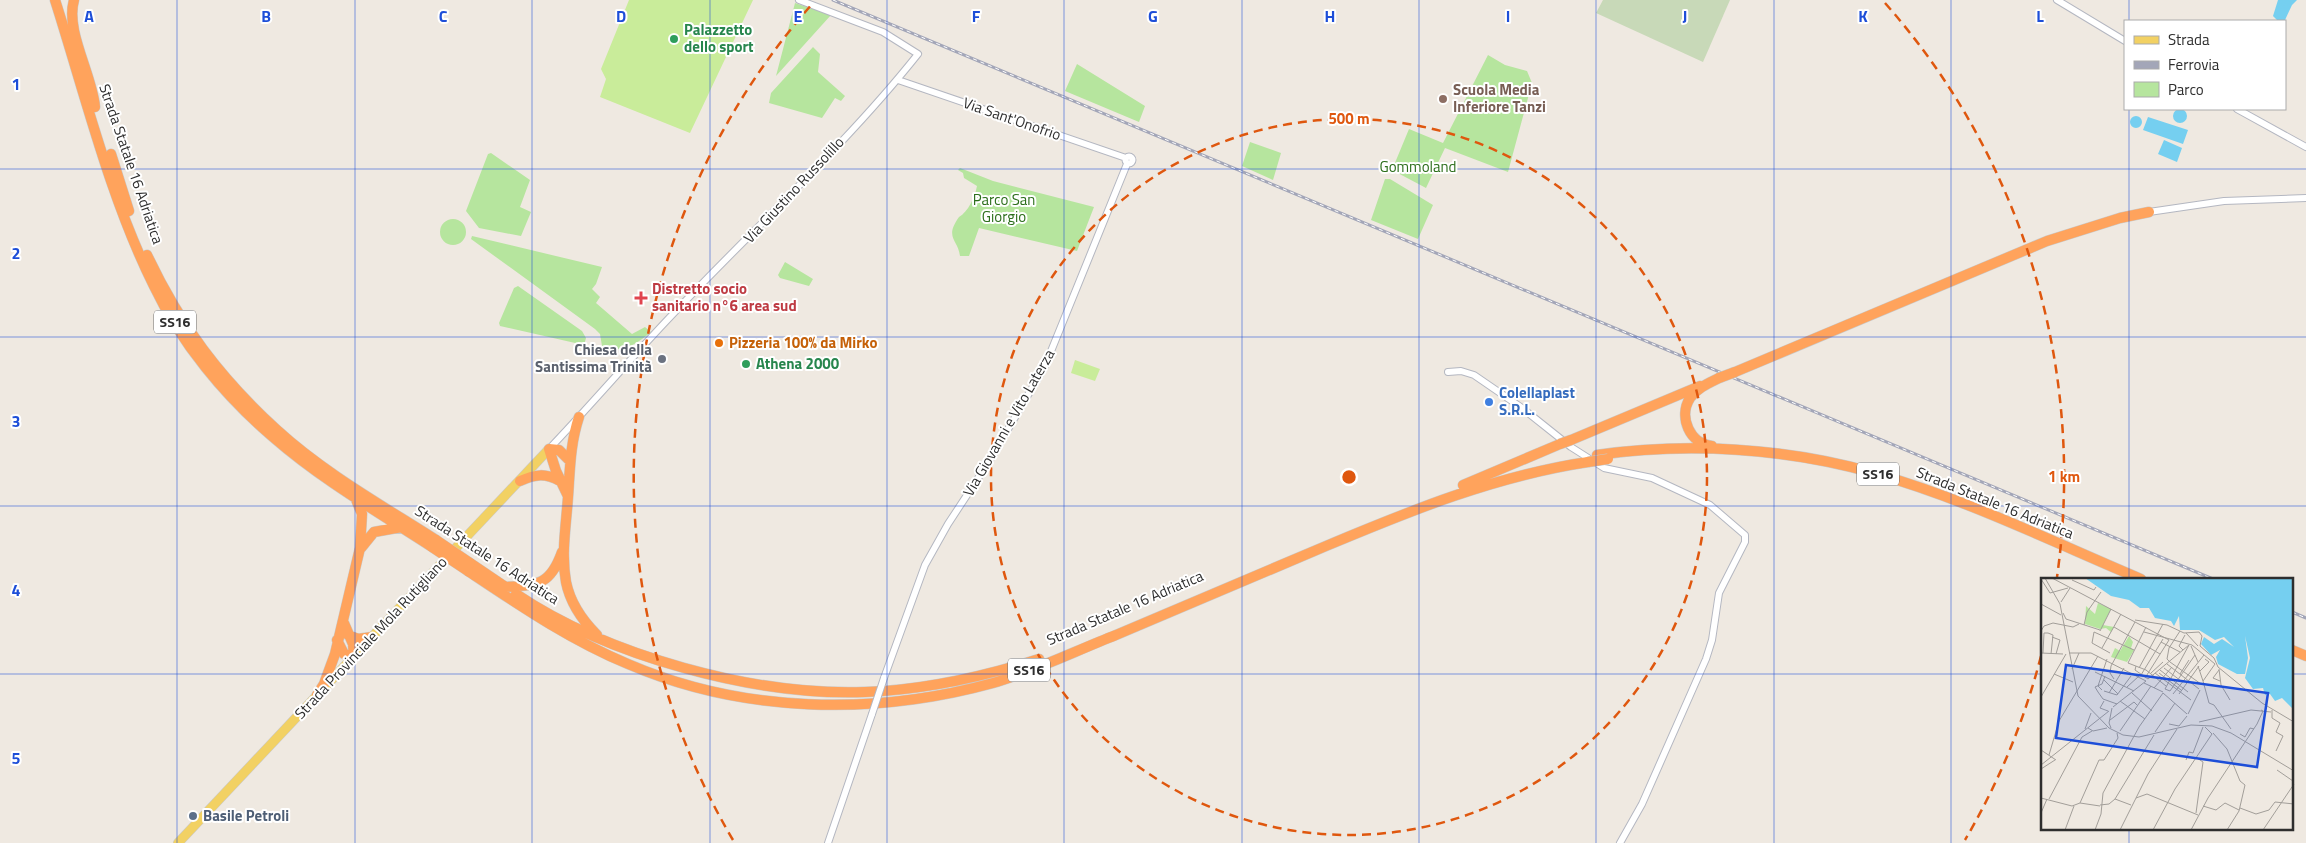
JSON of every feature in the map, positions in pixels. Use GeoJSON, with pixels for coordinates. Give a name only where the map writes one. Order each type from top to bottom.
{"type":"FeatureCollection","features":[{"type":"Feature","properties":{"kind":"highway","name":"Strada Statale 16 Adriatica"},"geometry":{"type":"LineString","coordinates":[[55,0],[130,234],[154,288],[181,333],[225,390],[273,437],[354,496],[402,527],[434,543]]}},
{"type":"Feature","properties":{"kind":"highway","name":"Strada Statale 16 Adriatica"},"geometry":{"type":"LineString","coordinates":[[60,0],[136,231],[160,282],[185,327],[232,385],[278,432],[434,543],[576,640],[650,673],[719,693],[800,704],[878,704],[932,696],[994,682],[1065,656],[1425,505],[1496,481],[1584,460],[1597,455],[1688,449],[1741,451],[1795,457],[1872,473],[1933,492],[2139,578]]}},
{"type":"Feature","properties":{"kind":"highway"},"geometry":{"type":"LineString","coordinates":[[74,0],[71,10],[73,25],[93,89],[95,107]]}},
{"type":"Feature","properties":{"kind":"highway"},"geometry":{"type":"LineString","coordinates":[[1463,485],[1559,441],[1571,440],[2047,241],[2120,218],[2149,212]]}},
{"type":"Feature","properties":{"kind":"highway"},"geometry":{"type":"LineString","coordinates":[[1719,378],[1696,391],[1686,407],[1685,419],[1695,439],[1704,445],[1769,450],[1795,457]]}},
{"type":"Feature","properties":{"kind":"highway"},"geometry":{"type":"LineString","coordinates":[[579,417],[570,461],[564,549],[566,582],[575,606],[601,639]]}},
{"type":"Feature","properties":{"kind":"highway"},"geometry":{"type":"LineString","coordinates":[[568,497],[560,481],[549,449],[559,450],[570,461]]}},
{"type":"Feature","properties":{"kind":"highway","name":"Strada Statale 16 Adriatica"},"geometry":{"type":"LineString","coordinates":[[469,567],[550,615],[601,639],[673,665],[767,684],[813,690],[864,692],[933,686],[994,673],[1045,658],[1368,522],[1463,485],[1519,469],[1584,460],[1606,464],[1675,455],[1734,456],[1828,468],[1896,486],[1931,498],[2124,578]]}},
{"type":"Feature","properties":{"kind":"highway"},"geometry":{"type":"LineString","coordinates":[[520,481],[541,474],[550,475],[560,481]]}},
{"type":"Feature","properties":{"kind":"highway"},"geometry":{"type":"LineString","coordinates":[[317,695],[330,670],[360,548],[362,514],[354,496]]}},
{"type":"Feature","properties":{"kind":"highway"},"geometry":{"type":"LineString","coordinates":[[360,548],[374,532],[402,527]]}},
{"type":"Feature","properties":{"kind":"highway"},"geometry":{"type":"LineString","coordinates":[[504,587],[532,585],[547,579],[556,569],[564,549]]}},
{"type":"Feature","properties":{"kind":"highway"},"geometry":{"type":"LineString","coordinates":[[337,640],[344,654],[354,657],[355,651],[342,620]]}},
{"type":"Feature","properties":{"kind":"highway"},"geometry":{"type":"LineString","coordinates":[[348,635],[358,639],[372,637]]}},
{"type":"Feature","properties":{"kind":"highway"},"geometry":{"type":"LineString","coordinates":[[2294,644],[2306,649]]}},
{"type":"Feature","properties":{"kind":"highway"},"geometry":{"type":"LineString","coordinates":[[2294,651],[2306,656]]}},
{"type":"Feature","properties":{"kind":"main road","name":"Strada Provinciale Mola Rutigliano"},"geometry":{"type":"LineString","coordinates":[[178,843],[549,449]]}},
{"type":"Feature","properties":{"kind":"street","name":"Via Giustino Russolillo"},"geometry":{"type":"LineString","coordinates":[[665,323],[750,238],[898,80],[918,54],[883,32],[799,0]]}},
{"type":"Feature","properties":{"kind":"street"},"geometry":{"type":"LineString","coordinates":[[2057,0],[2124,40]]}},
{"type":"Feature","properties":{"kind":"street","name":"Via Sant'Onofrio"},"geometry":{"type":"LineString","coordinates":[[898,80],[1127,161]]}},
{"type":"Feature","properties":{"kind":"street"},"geometry":{"type":"LineString","coordinates":[[2239,110],[2306,147]]}},
{"type":"Feature","properties":{"kind":"street","name":"Via Giovanni e Vito Laterza"},"geometry":{"type":"LineString","coordinates":[[828,843],[925,565],[1045,366],[1127,161]]}},
{"type":"Feature","properties":{"kind":"street"},"geometry":{"type":"LineString","coordinates":[[2149,212],[2199,204],[2306,198]]}},
{"type":"Feature","properties":{"kind":"street","name":"Strada Provinciale Mola Rutigliano"},"geometry":{"type":"LineString","coordinates":[[549,449],[665,323]]}},
{"type":"Feature","properties":{"kind":"street"},"geometry":{"type":"LineString","coordinates":[[1448,372],[1461,371],[1474,375],[1515,403],[1559,441],[1606,464],[1652,478],[1710,505],[1729,519],[1746,538],[1719,593],[1712,640],[1706,659],[1642,804],[1620,843]]}},
{"type":"Feature","properties":{"kind":"green space","name":"Palazzetto dello sport"},"geometry":{"type":"Polygon","coordinates":[[[629,0],[753,0],[690,133],[600,97],[606,79],[601,69],[629,0]]]}},
{"type":"Feature","properties":{"kind":"green space"},"geometry":{"type":"Polygon","coordinates":[[[1603,0],[1730,0],[1703,62],[1596,13],[1603,0]]]}},
{"type":"Feature","properties":{"kind":"green space"},"geometry":{"type":"Polygon","coordinates":[[[795,3],[831,15],[776,76],[795,3]]]}},
{"type":"Feature","properties":{"kind":"green space"},"geometry":{"type":"Polygon","coordinates":[[[813,47],[820,54],[818,72],[845,96],[841,101],[835,98],[822,118],[769,103],[771,93],[813,47]]]}},
{"type":"Feature","properties":{"kind":"green space","name":"Gommoland"},"geometry":{"type":"Polygon","coordinates":[[[1488,55],[1505,65],[1527,71],[1532,83],[1508,172],[1445,148],[1426,188],[1392,170],[1409,129],[1443,143],[1488,55]]]}},
{"type":"Feature","properties":{"kind":"green space"},"geometry":{"type":"Polygon","coordinates":[[[1077,64],[1145,106],[1139,122],[1065,91],[1077,64]]]}},
{"type":"Feature","properties":{"kind":"green space"},"geometry":{"type":"Polygon","coordinates":[[[1250,142],[1281,153],[1273,180],[1242,166],[1250,142]]]}},
{"type":"Feature","properties":{"kind":"green space"},"geometry":{"type":"Polygon","coordinates":[[[491,153],[530,180],[520,207],[531,212],[521,236],[479,228],[466,211],[488,154],[491,153]]]}},
{"type":"Feature","properties":{"kind":"green space","name":"Parco San Giorgio"},"geometry":{"type":"Polygon","coordinates":[[[960,168],[993,181],[1094,207],[1077,251],[979,228],[969,256],[960,256],[952,234],[959,217],[971,204],[977,186],[964,178],[963,173],[958,170],[960,168]]]}},
{"type":"Feature","properties":{"kind":"green space"},"geometry":{"type":"Polygon","coordinates":[[[1385,179],[1390,179],[1433,205],[1418,239],[1371,220],[1385,179]]]}},
{"type":"Feature","properties":{"kind":"green space"},"geometry":{"type":"Polygon","coordinates":[[[453,219],[462,223],[466,232],[462,241],[453,245],[444,241],[440,232],[444,223],[453,219]]]}},
{"type":"Feature","properties":{"kind":"green space"},"geometry":{"type":"Polygon","coordinates":[[[472,236],[602,267],[596,284],[592,289],[600,297],[596,303],[632,334],[645,327],[651,332],[640,341],[623,349],[602,346],[600,334],[595,329],[471,239],[472,236]]]}},
{"type":"Feature","properties":{"kind":"green space"},"geometry":{"type":"Polygon","coordinates":[[[785,262],[813,279],[809,286],[780,278],[778,275],[785,262]]]}},
{"type":"Feature","properties":{"kind":"green space"},"geometry":{"type":"Polygon","coordinates":[[[518,286],[582,331],[586,338],[584,345],[500,326],[499,323],[514,288],[518,286]]]}},
{"type":"Feature","properties":{"kind":"green space"},"geometry":{"type":"Polygon","coordinates":[[[1075,360],[1100,369],[1095,381],[1071,373],[1075,360]]]}},
{"type":"Feature","properties":{"kind":"water"},"geometry":{"type":"Polygon","coordinates":[[[2278,0],[2297,0],[2292,5],[2285,20],[2277,20],[2273,16],[2278,0]]]}},
{"type":"Feature","properties":{"kind":"water"},"geometry":{"type":"Polygon","coordinates":[[[2176,110],[2184,110],[2187,113],[2187,119],[2183,123],[2177,123],[2173,119],[2173,113],[2176,110]]]}},
{"type":"Feature","properties":{"kind":"water"},"geometry":{"type":"Polygon","coordinates":[[[2134,116],[2138,116],[2142,122],[2138,128],[2134,128],[2130,124],[2130,120],[2134,116]]]}},
{"type":"Feature","properties":{"kind":"water"},"geometry":{"type":"Polygon","coordinates":[[[2148,117],[2188,130],[2183,144],[2143,130],[2148,117]]]}},
{"type":"Feature","properties":{"kind":"water"},"geometry":{"type":"Polygon","coordinates":[[[2164,140],[2182,148],[2177,162],[2158,154],[2164,140]]]}},
{"type":"Feature","properties":{"kind":"railway"},"geometry":{"type":"LineString","coordinates":[[833,0],[2211,578]]}},
{"type":"Feature","properties":{"kind":"railway"},"geometry":{"type":"LineString","coordinates":[[2294,613],[2306,618]]}},
{"type":"Feature","properties":{"kind":"place","name":"Palazzetto dello sport"},"geometry":{"type":"Point","coordinates":[674,39]}},
{"type":"Feature","properties":{"kind":"place","name":"Scuola Media Inferiore Tanzi"},"geometry":{"type":"Point","coordinates":[1443,99]}},
{"type":"Feature","properties":{"kind":"place","name":"Distretto socio sanitario n°6 area sud"},"geometry":{"type":"Point","coordinates":[641,298]}},
{"type":"Feature","properties":{"kind":"place","name":"Pizzeria 100% da Mirko"},"geometry":{"type":"Point","coordinates":[719,343]}},
{"type":"Feature","properties":{"kind":"place","name":"Chiesa della Santissima Trinità"},"geometry":{"type":"Point","coordinates":[662,359]}},
{"type":"Feature","properties":{"kind":"place","name":"Athena 2000"},"geometry":{"type":"Point","coordinates":[746,364]}},
{"type":"Feature","properties":{"kind":"place","name":"Colellaplast S.R.L."},"geometry":{"type":"Point","coordinates":[1489,402]}},
{"type":"Feature","properties":{"kind":"place","name":"Basile Petroli"},"geometry":{"type":"Point","coordinates":[193,816]}}]}
